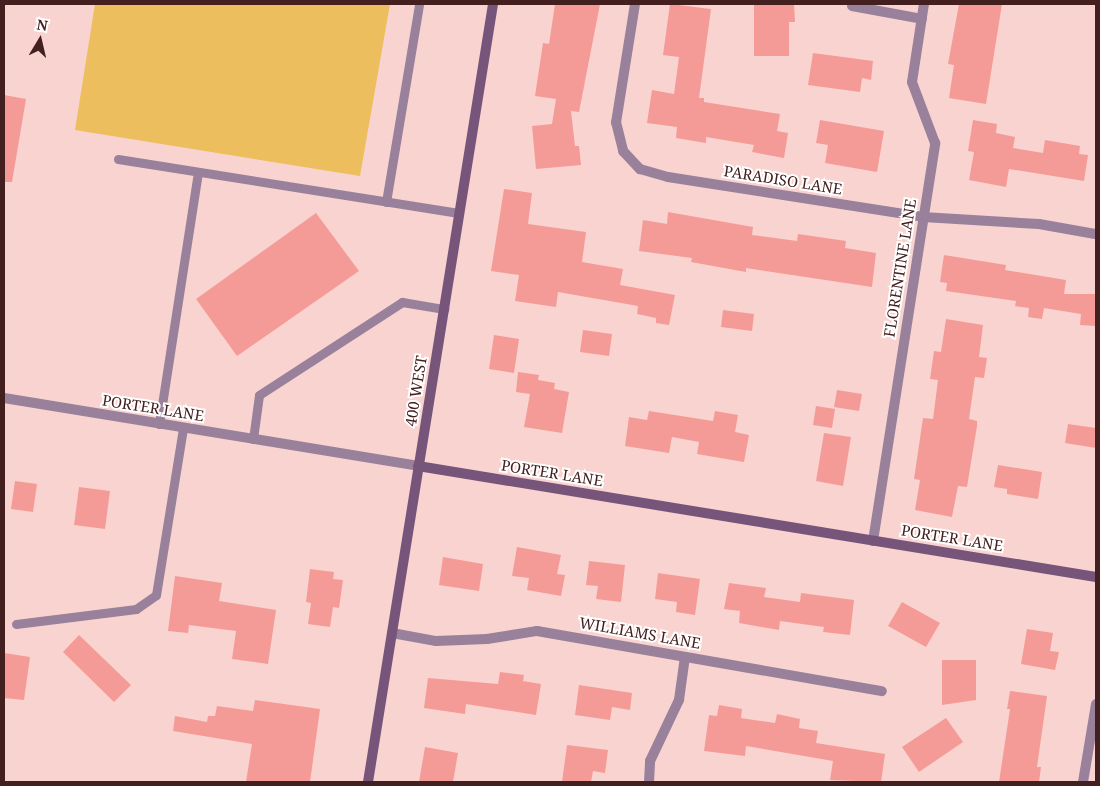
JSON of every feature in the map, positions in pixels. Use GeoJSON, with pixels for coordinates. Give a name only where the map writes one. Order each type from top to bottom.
{"type":"FeatureCollection","features":[{"type":"Feature","properties":{"kind":"main road","name":"400 WEST"},"geometry":{"type":"LineString","coordinates":[[368,782],[493,4]]}},
{"type":"Feature","properties":{"kind":"main road","name":"PORTER LANE"},"geometry":{"type":"LineString","coordinates":[[418,466],[1096,577]]}},
{"type":"Feature","properties":{"kind":"street","name":"PARADISO LANE"},"geometry":{"type":"LineString","coordinates":[[635,4],[616,122],[624,151],[640,169],[668,177],[923,217],[1039,224],[1095,234]]}},
{"type":"Feature","properties":{"kind":"street","name":"FLORENTINE LANE"},"geometry":{"type":"LineString","coordinates":[[873,540],[935,143],[912,82],[924,4]]}},
{"type":"Feature","properties":{"kind":"street"},"geometry":{"type":"LineString","coordinates":[[852,6],[922,18]]}},
{"type":"Feature","properties":{"kind":"street","name":"PORTER LANE"},"geometry":{"type":"LineString","coordinates":[[4,398],[418,466]]}},
{"type":"Feature","properties":{"kind":"street","name":"WILLIAMS LANE"},"geometry":{"type":"LineString","coordinates":[[392,634],[436,640],[487,639],[537,631],[882,691]]}},
{"type":"Feature","properties":{"kind":"street"},"geometry":{"type":"LineString","coordinates":[[649,782],[650,761],[680,700],[685,657]]}},
{"type":"Feature","properties":{"kind":"street"},"geometry":{"type":"LineString","coordinates":[[1083,782],[1094,739],[1096,704]]}},
{"type":"Feature","properties":{"kind":"lane"},"geometry":{"type":"LineString","coordinates":[[386,202],[419,4]]}},
{"type":"Feature","properties":{"kind":"lane"},"geometry":{"type":"LineString","coordinates":[[118,159],[459,213]]}},
{"type":"Feature","properties":{"kind":"lane"},"geometry":{"type":"LineString","coordinates":[[159,424],[198,172]]}},
{"type":"Feature","properties":{"kind":"lane"},"geometry":{"type":"LineString","coordinates":[[252,439],[259,395],[402,302],[444,309]]}},
{"type":"Feature","properties":{"kind":"lane"},"geometry":{"type":"LineString","coordinates":[[16,624],[136,609],[156,595],[183,428]]}},
{"type":"Feature","properties":{"kind":"shaded area"},"geometry":{"type":"Polygon","coordinates":[[[95,4],[390,4],[360,176],[75,130],[95,4]]]}},
{"type":"Feature","properties":{"kind":"building"},"geometry":{"type":"Polygon","coordinates":[[[555,4],[600,4],[579,112],[571,111],[575,146],[579,146],[581,165],[536,169],[532,126],[552,124],[556,99],[535,96],[543,43],[549,44],[555,4]]]}},
{"type":"Feature","properties":{"kind":"building"},"geometry":{"type":"Polygon","coordinates":[[[670,4],[711,9],[699,98],[704,98],[704,102],[780,114],[777,131],[788,133],[784,158],[752,152],[754,145],[706,137],[706,143],[676,138],[677,127],[647,123],[652,90],[674,94],[679,57],[663,55],[670,4]]]}},
{"type":"Feature","properties":{"kind":"building"},"geometry":{"type":"Polygon","coordinates":[[[754,4],[794,4],[795,22],[789,22],[789,56],[754,56],[754,4]]]}},
{"type":"Feature","properties":{"kind":"building"},"geometry":{"type":"Polygon","coordinates":[[[959,4],[1002,4],[986,104],[949,98],[954,65],[948,64],[959,4]]]}},
{"type":"Feature","properties":{"kind":"building"},"geometry":{"type":"Polygon","coordinates":[[[813,53],[873,61],[871,80],[862,78],[860,92],[808,85],[813,53]]]}},
{"type":"Feature","properties":{"kind":"building"},"geometry":{"type":"Polygon","coordinates":[[[4,95],[26,99],[12,182],[4,182],[4,95]]]}},
{"type":"Feature","properties":{"kind":"building"},"geometry":{"type":"Polygon","coordinates":[[[820,120],[884,131],[877,172],[825,163],[828,145],[816,143],[820,120]]]}},
{"type":"Feature","properties":{"kind":"building"},"geometry":{"type":"Polygon","coordinates":[[[973,120],[997,124],[996,133],[1015,137],[1013,148],[1043,153],[1045,140],[1080,146],[1079,154],[1088,155],[1084,181],[1009,169],[1006,187],[969,180],[974,152],[968,151],[973,120]]]}},
{"type":"Feature","properties":{"kind":"building"},"geometry":{"type":"Polygon","coordinates":[[[504,189],[532,193],[528,224],[586,232],[582,262],[623,269],[620,285],[675,295],[669,325],[656,323],[656,318],[637,314],[638,306],[558,292],[556,307],[515,301],[519,275],[491,271],[504,189]]]}},
{"type":"Feature","properties":{"kind":"building"},"geometry":{"type":"Polygon","coordinates":[[[668,212],[753,227],[752,235],[797,241],[798,234],[846,241],[845,248],[876,253],[872,287],[746,268],[746,272],[691,262],[692,258],[639,251],[643,220],[667,224],[668,212]]]}},
{"type":"Feature","properties":{"kind":"building"},"geometry":{"type":"Polygon","coordinates":[[[316,213],[359,271],[237,356],[196,299],[316,213]]]}},
{"type":"Feature","properties":{"kind":"building"},"geometry":{"type":"Polygon","coordinates":[[[944,255],[1006,265],[1005,270],[1066,280],[1064,294],[1096,294],[1096,326],[1080,325],[1081,314],[1044,308],[1042,319],[1028,317],[1029,308],[1015,306],[1016,301],[946,291],[947,283],[940,282],[944,255]]]}},
{"type":"Feature","properties":{"kind":"building"},"geometry":{"type":"Polygon","coordinates":[[[723,310],[754,314],[752,331],[721,327],[723,310]]]}},
{"type":"Feature","properties":{"kind":"building"},"geometry":{"type":"Polygon","coordinates":[[[946,319],[983,325],[979,357],[987,358],[984,378],[975,377],[969,419],[977,421],[977,426],[967,487],[958,486],[952,517],[915,510],[920,480],[914,479],[923,418],[933,419],[938,380],[930,379],[934,351],[941,352],[946,319]]]}},
{"type":"Feature","properties":{"kind":"building"},"geometry":{"type":"Polygon","coordinates":[[[583,330],[612,334],[609,356],[580,352],[583,330]]]}},
{"type":"Feature","properties":{"kind":"building"},"geometry":{"type":"Polygon","coordinates":[[[494,335],[519,339],[514,373],[489,369],[494,335]]]}},
{"type":"Feature","properties":{"kind":"building"},"geometry":{"type":"Polygon","coordinates":[[[518,372],[539,375],[538,380],[555,383],[554,389],[569,392],[562,433],[524,427],[530,394],[516,392],[518,372]]]}},
{"type":"Feature","properties":{"kind":"building"},"geometry":{"type":"Polygon","coordinates":[[[837,390],[862,394],[859,411],[834,407],[837,390]]]}},
{"type":"Feature","properties":{"kind":"building"},"geometry":{"type":"Polygon","coordinates":[[[816,406],[835,409],[832,428],[813,425],[816,406]]]}},
{"type":"Feature","properties":{"kind":"building"},"geometry":{"type":"Polygon","coordinates":[[[649,411],[713,421],[715,411],[738,415],[735,432],[749,435],[744,462],[697,454],[699,442],[672,437],[669,453],[625,446],[629,417],[647,420],[649,411]]]}},
{"type":"Feature","properties":{"kind":"building"},"geometry":{"type":"Polygon","coordinates":[[[1068,424],[1096,428],[1096,448],[1065,443],[1068,424]]]}},
{"type":"Feature","properties":{"kind":"building"},"geometry":{"type":"Polygon","coordinates":[[[824,433],[851,437],[843,486],[816,481],[824,433]]]}},
{"type":"Feature","properties":{"kind":"building"},"geometry":{"type":"Polygon","coordinates":[[[998,465],[1042,472],[1038,499],[1007,494],[1007,489],[994,487],[998,465]]]}},
{"type":"Feature","properties":{"kind":"building"},"geometry":{"type":"Polygon","coordinates":[[[15,481],[37,484],[33,512],[11,509],[15,481]]]}},
{"type":"Feature","properties":{"kind":"building"},"geometry":{"type":"Polygon","coordinates":[[[79,487],[110,491],[105,529],[74,525],[79,487]]]}},
{"type":"Feature","properties":{"kind":"building"},"geometry":{"type":"Polygon","coordinates":[[[517,547],[561,555],[557,574],[565,575],[561,596],[527,590],[529,578],[512,576],[517,547]]]}},
{"type":"Feature","properties":{"kind":"building"},"geometry":{"type":"Polygon","coordinates":[[[443,557],[483,564],[479,591],[439,585],[443,557]]]}},
{"type":"Feature","properties":{"kind":"building"},"geometry":{"type":"Polygon","coordinates":[[[589,561],[625,565],[621,602],[596,599],[598,586],[586,585],[589,561]]]}},
{"type":"Feature","properties":{"kind":"building"},"geometry":{"type":"Polygon","coordinates":[[[310,569],[334,572],[333,579],[343,580],[339,608],[333,607],[330,627],[308,624],[311,603],[306,602],[310,569]]]}},
{"type":"Feature","properties":{"kind":"building"},"geometry":{"type":"Polygon","coordinates":[[[658,573],[700,579],[695,615],[676,612],[677,602],[655,599],[658,573]]]}},
{"type":"Feature","properties":{"kind":"building"},"geometry":{"type":"Polygon","coordinates":[[[175,576],[222,583],[219,601],[276,610],[268,664],[232,659],[236,631],[189,625],[188,633],[168,631],[175,576]]]}},
{"type":"Feature","properties":{"kind":"building"},"geometry":{"type":"Polygon","coordinates":[[[729,583],[766,588],[764,597],[800,602],[801,593],[854,600],[850,635],[823,632],[824,627],[780,621],[779,630],[739,623],[740,611],[724,609],[729,583]]]}},
{"type":"Feature","properties":{"kind":"building"},"geometry":{"type":"Polygon","coordinates":[[[902,602],[940,623],[926,647],[888,626],[902,602]]]}},
{"type":"Feature","properties":{"kind":"building"},"geometry":{"type":"Polygon","coordinates":[[[1027,629],[1053,633],[1050,651],[1059,652],[1055,670],[1021,664],[1027,629]]]}},
{"type":"Feature","properties":{"kind":"building"},"geometry":{"type":"Polygon","coordinates":[[[79,635],[131,685],[114,702],[63,652],[79,635]]]}},
{"type":"Feature","properties":{"kind":"building"},"geometry":{"type":"Polygon","coordinates":[[[4,653],[30,657],[24,700],[4,698],[4,653]]]}},
{"type":"Feature","properties":{"kind":"building"},"geometry":{"type":"Polygon","coordinates":[[[942,660],[976,660],[976,700],[942,705],[942,660]]]}},
{"type":"Feature","properties":{"kind":"building"},"geometry":{"type":"Polygon","coordinates":[[[500,672],[524,675],[523,681],[541,684],[536,715],[466,704],[465,714],[424,708],[428,678],[498,684],[500,672]]]}},
{"type":"Feature","properties":{"kind":"building"},"geometry":{"type":"Polygon","coordinates":[[[579,685],[632,693],[630,710],[612,707],[610,720],[575,715],[579,685]]]}},
{"type":"Feature","properties":{"kind":"building"},"geometry":{"type":"Polygon","coordinates":[[[1010,691],[1047,696],[1037,767],[1041,767],[1039,782],[999,782],[1010,709],[1007,709],[1010,691]]]}},
{"type":"Feature","properties":{"kind":"building"},"geometry":{"type":"Polygon","coordinates":[[[255,700],[320,709],[310,782],[246,782],[252,744],[173,731],[175,716],[207,722],[208,716],[215,716],[217,706],[253,711],[255,700]]]}},
{"type":"Feature","properties":{"kind":"building"},"geometry":{"type":"Polygon","coordinates":[[[719,705],[742,709],[741,718],[775,723],[777,714],[800,719],[799,728],[818,731],[816,743],[885,754],[881,782],[830,780],[833,761],[746,746],[745,756],[704,751],[709,715],[717,716],[719,705]]]}},
{"type":"Feature","properties":{"kind":"building"},"geometry":{"type":"Polygon","coordinates":[[[946,718],[963,742],[919,772],[902,747],[946,718]]]}},
{"type":"Feature","properties":{"kind":"building"},"geometry":{"type":"Polygon","coordinates":[[[567,745],[608,750],[605,773],[593,771],[591,782],[562,782],[567,745]]]}},
{"type":"Feature","properties":{"kind":"building"},"geometry":{"type":"Polygon","coordinates":[[[425,747],[458,753],[453,782],[419,782],[425,747]]]}}]}
